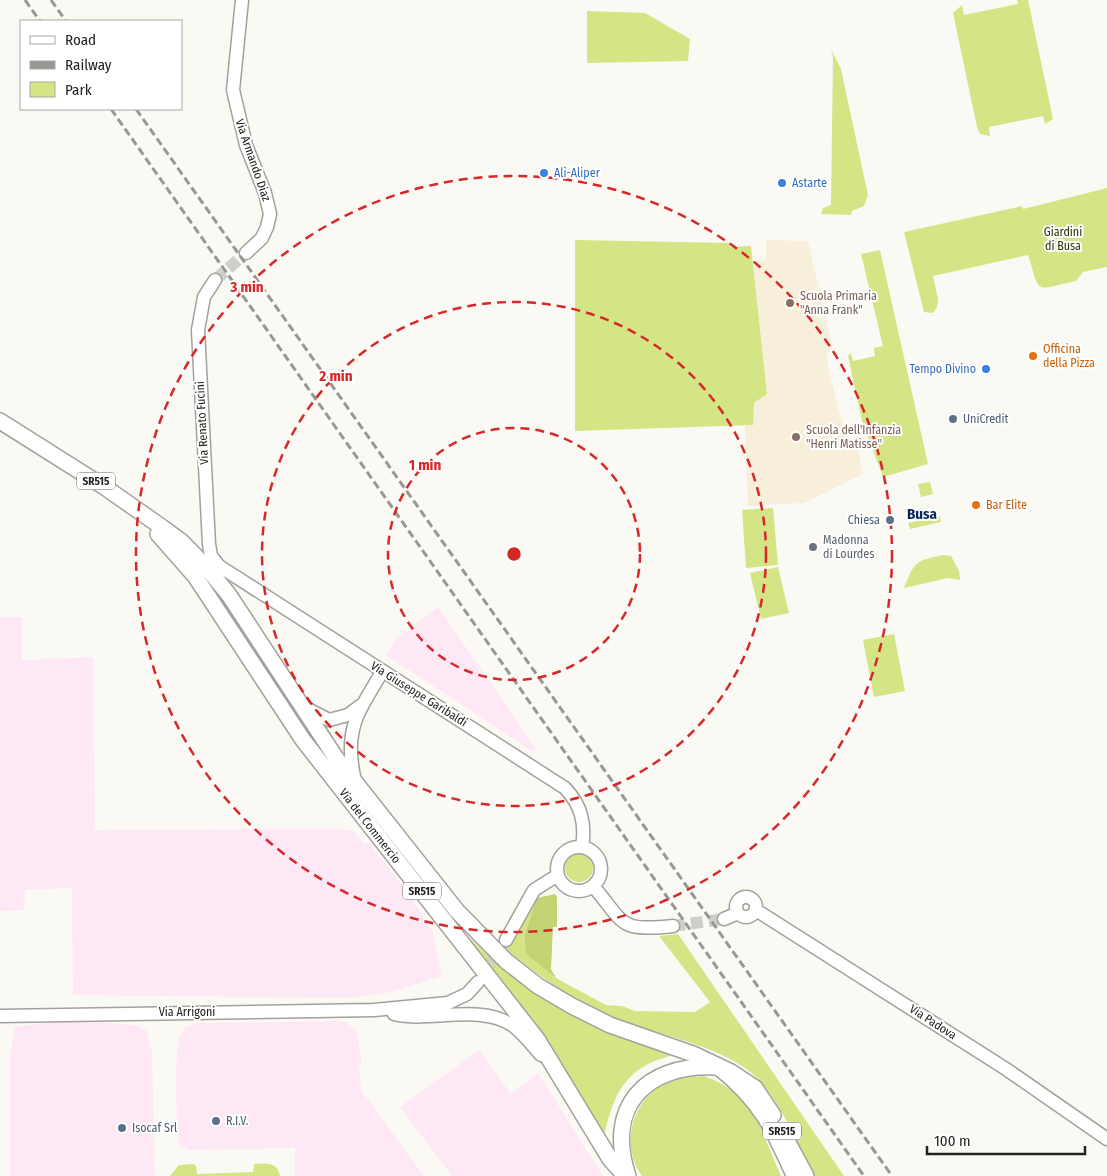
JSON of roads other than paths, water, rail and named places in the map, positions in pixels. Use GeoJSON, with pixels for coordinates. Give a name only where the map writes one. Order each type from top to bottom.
{"type":"FeatureCollection","features":[{"type":"Feature","properties":{"kind":"highway","name":"Via del Commercio"},"geometry":{"type":"LineString","coordinates":[[719,1067],[737,1081],[761,1108],[776,1134],[795,1176]]}},
{"type":"Feature","properties":{"kind":"main road","name":"SR515"},"geometry":{"type":"LineString","coordinates":[[0,420],[106,488],[177,544]]}},
{"type":"Feature","properties":{"kind":"main road","name":"SR515"},"geometry":{"type":"LineString","coordinates":[[0,430],[177,544]]}},
{"type":"Feature","properties":{"kind":"main road","name":"Via del Commercio"},"geometry":{"type":"LineString","coordinates":[[177,544],[229,596],[323,741],[457,911],[506,961],[538,986],[572,1006],[610,1025],[693,1054],[731,1072],[755,1088],[774,1117],[806,1176]]}},
{"type":"Feature","properties":{"kind":"main road","name":"Via del Commercio"},"geometry":{"type":"LineString","coordinates":[[177,544],[303,740],[537,1039],[610,1159],[624,1176]]}},
{"type":"Feature","properties":{"kind":"main road","name":"Via del Commercio"},"geometry":{"type":"LineString","coordinates":[[629,1176],[622,1153],[621,1136],[625,1116],[636,1095],[652,1080],[669,1072],[690,1067],[719,1067]]}},
{"type":"Feature","properties":{"kind":"street","name":"Via Armando Diaz"},"geometry":{"type":"LineString","coordinates":[[242,0],[233,90],[246,145],[265,193],[270,214],[268,227],[262,238],[246,253]]}},
{"type":"Feature","properties":{"kind":"street","name":"Via Renato Fucini"},"geometry":{"type":"LineString","coordinates":[[216,280],[210,287],[201,306],[197,346],[209,544],[211,556],[219,566]]}},
{"type":"Feature","properties":{"kind":"street","name":"Via Giuseppe Garibaldi"},"geometry":{"type":"LineString","coordinates":[[219,566],[564,788],[576,801],[582,814],[582,847]]}},
{"type":"Feature","properties":{"kind":"street"},"geometry":{"type":"LineString","coordinates":[[355,783],[351,765],[351,736],[360,706],[382,672]]}},
{"type":"Feature","properties":{"kind":"street"},"geometry":{"type":"LineString","coordinates":[[302,706],[329,720],[348,715],[360,706]]}},
{"type":"Feature","properties":{"kind":"street"},"geometry":{"type":"LineString","coordinates":[[582,847],[590,849],[599,860],[600,874],[593,886],[580,891],[567,887],[558,875],[558,860],[568,849],[582,847]]}},
{"type":"Feature","properties":{"kind":"street"},"geometry":{"type":"LineString","coordinates":[[506,940],[534,890],[558,875]]}},
{"type":"Feature","properties":{"kind":"street"},"geometry":{"type":"LineString","coordinates":[[593,886],[607,907],[621,920],[631,926],[645,929],[673,926]]}},
{"type":"Feature","properties":{"kind":"street","name":"Via Padova"},"geometry":{"type":"LineString","coordinates":[[724,919],[738,913],[748,917],[756,910],[1006,1069],[1107,1139]]}},
{"type":"Feature","properties":{"kind":"street","name":"Via Arrigoni"},"geometry":{"type":"LineString","coordinates":[[0,1016],[374,1010],[448,1003],[467,994],[478,982]]}},
{"type":"Feature","properties":{"kind":"street","name":"Via Arrigoni"},"geometry":{"type":"LineString","coordinates":[[374,1010],[399,1015],[462,1015],[499,1019],[523,1034],[564,1082]]}},
{"type":"Feature","properties":{"kind":"tunnel"},"geometry":{"type":"LineString","coordinates":[[215,280],[246,253]]}},
{"type":"Feature","properties":{"kind":"tunnel"},"geometry":{"type":"LineString","coordinates":[[673,926],[724,919]]}},
{"type":"Feature","properties":{"kind":"tunnel"},"geometry":{"type":"LineString","coordinates":[[481,978],[503,945]]}},
{"type":"Feature","properties":{"kind":"railway"},"geometry":{"type":"LineString","coordinates":[[25,0],[39,20]]}},
{"type":"Feature","properties":{"kind":"railway"},"geometry":{"type":"LineString","coordinates":[[51,0],[65,20]]}},
{"type":"Feature","properties":{"kind":"railway"},"geometry":{"type":"LineString","coordinates":[[112,110],[864,1176]]}},
{"type":"Feature","properties":{"kind":"railway"},"geometry":{"type":"LineString","coordinates":[[137,110],[892,1176]]}},
{"type":"Feature","properties":{"kind":"place","name":"Alì-Aliper"},"geometry":{"type":"Point","coordinates":[544,173]}},
{"type":"Feature","properties":{"kind":"place","name":"Astarte"},"geometry":{"type":"Point","coordinates":[782,183]}},
{"type":"Feature","properties":{"kind":"place","name":"Scuola Primaria \"Anna Frank\""},"geometry":{"type":"Point","coordinates":[790,303]}},
{"type":"Feature","properties":{"kind":"place","name":"Officina della Pizza"},"geometry":{"type":"Point","coordinates":[1033,356]}},
{"type":"Feature","properties":{"kind":"place","name":"Tempo Divino"},"geometry":{"type":"Point","coordinates":[986,369]}},
{"type":"Feature","properties":{"kind":"place","name":"UniCredit"},"geometry":{"type":"Point","coordinates":[953,419]}},
{"type":"Feature","properties":{"kind":"place","name":"Scuola dell'Infanzia \"Henri Matisse\""},"geometry":{"type":"Point","coordinates":[796,437]}},
{"type":"Feature","properties":{"kind":"place","name":"Bar Elite"},"geometry":{"type":"Point","coordinates":[976,505]}},
{"type":"Feature","properties":{"kind":"place","name":"Chiesa"},"geometry":{"type":"Point","coordinates":[890,520]}},
{"type":"Feature","properties":{"kind":"place","name":"Madonna di Lourdes"},"geometry":{"type":"Point","coordinates":[813,547]}},
{"type":"Feature","properties":{"kind":"place","name":"R.I.V."},"geometry":{"type":"Point","coordinates":[216,1121]}},
{"type":"Feature","properties":{"kind":"place","name":"Isocaf Srl"},"geometry":{"type":"Point","coordinates":[122,1128]}},
{"type":"Feature","properties":{"kind":"district","name":"Busa"},"geometry":{"type":"Point","coordinates":[922,514]}},
{"type":"Feature","properties":{"kind":"park label","name":"Giardini di Busa"},"geometry":{"type":"Point","coordinates":[1063,239]}}]}
